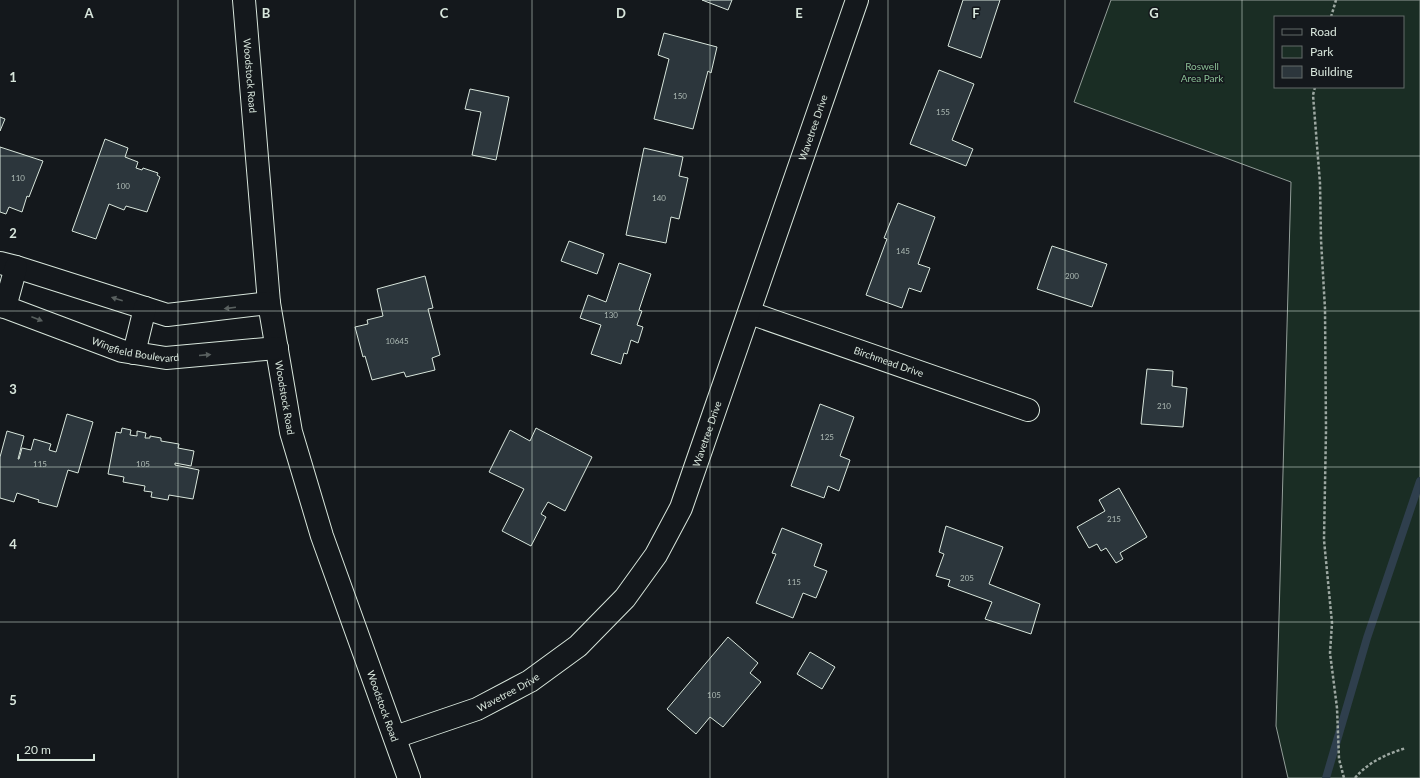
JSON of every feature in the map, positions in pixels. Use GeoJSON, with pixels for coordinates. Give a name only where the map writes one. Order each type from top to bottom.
{"type":"FeatureCollection","features":[{"type":"Feature","properties":{"kind":"street","name":"Woodstock Road"},"geometry":{"type":"LineString","coordinates":[[244,0],[269,303],[291,432],[322,536],[409,778]]}},
{"type":"Feature","properties":{"kind":"street","name":"Wavetree Drive"},"geometry":{"type":"LineString","coordinates":[[394,737],[477,709],[530,681],[578,646],[625,598],[656,555],[681,508],[750,313],[857,0]]}},
{"type":"Feature","properties":{"kind":"street"},"geometry":{"type":"LineString","coordinates":[[3,307],[8,265],[167,316],[269,303]]}},
{"type":"Feature","properties":{"kind":"street","name":"Wingfield Boulevard"},"geometry":{"type":"LineString","coordinates":[[3,307],[122,351],[166,358],[277,348]]}},
{"type":"Feature","properties":{"kind":"street"},"geometry":{"type":"LineString","coordinates":[[134,353],[145,308]]}},
{"type":"Feature","properties":{"kind":"street","name":"Birchmead Drive"},"geometry":{"type":"LineString","coordinates":[[750,313],[1028,410]]}},
{"type":"Feature","properties":{"kind":"path"},"geometry":{"type":"LineString","coordinates":[[1331,16],[1336,0]]}},
{"type":"Feature","properties":{"kind":"path"},"geometry":{"type":"LineString","coordinates":[[1315,88],[1313,95],[1320,183],[1321,240],[1325,309],[1326,430],[1324,540],[1332,623],[1330,653],[1337,708],[1339,759],[1344,778]]}},
{"type":"Feature","properties":{"kind":"path"},"geometry":{"type":"LineString","coordinates":[[1355,778],[1372,762],[1406,748]]}},
{"type":"Feature","properties":{"kind":"green space","name":"Roswell Area Park"},"geometry":{"type":"Polygon","coordinates":[[[1111,0],[1420,0],[1420,778],[1288,778],[1276,726],[1291,182],[1074,102],[1111,0]]]}},
{"type":"Feature","properties":{"kind":"building"},"geometry":{"type":"Polygon","coordinates":[[[702,0],[732,0],[728,10],[702,0]]]}},
{"type":"Feature","properties":{"kind":"building"},"geometry":{"type":"Polygon","coordinates":[[[963,0],[1000,0],[981,58],[948,46],[963,0]]]}},
{"type":"Feature","properties":{"kind":"building"},"geometry":{"type":"Polygon","coordinates":[[[664,33],[717,47],[711,73],[708,71],[693,129],[654,119],[669,59],[658,55],[664,33]]]}},
{"type":"Feature","properties":{"kind":"building"},"geometry":{"type":"Polygon","coordinates":[[[939,70],[974,84],[952,140],[973,149],[966,166],[910,144],[939,70]]]}},
{"type":"Feature","properties":{"kind":"building"},"geometry":{"type":"Polygon","coordinates":[[[470,89],[509,97],[496,160],[472,155],[481,112],[465,109],[470,89]]]}},
{"type":"Feature","properties":{"kind":"building"},"geometry":{"type":"Polygon","coordinates":[[[0,117],[5,119],[0,131],[0,117]]]}},
{"type":"Feature","properties":{"kind":"building"},"geometry":{"type":"Polygon","coordinates":[[[105,139],[128,148],[125,157],[138,162],[136,168],[142,170],[143,168],[158,173],[157,175],[160,177],[147,212],[126,206],[124,210],[109,204],[96,239],[72,231],[105,139]]]}},
{"type":"Feature","properties":{"kind":"building"},"geometry":{"type":"Polygon","coordinates":[[[0,147],[43,161],[29,197],[27,196],[22,212],[9,207],[6,214],[0,212],[0,147]]]}},
{"type":"Feature","properties":{"kind":"building"},"geometry":{"type":"Polygon","coordinates":[[[644,148],[683,157],[679,176],[688,178],[679,219],[671,217],[666,243],[626,235],[644,148]]]}},
{"type":"Feature","properties":{"kind":"building"},"geometry":{"type":"Polygon","coordinates":[[[898,203],[935,217],[918,264],[930,268],[921,292],[909,288],[902,308],[866,295],[887,239],[884,238],[898,203]]]}},
{"type":"Feature","properties":{"kind":"building"},"geometry":{"type":"Polygon","coordinates":[[[569,241],[604,254],[597,274],[561,261],[569,241]]]}},
{"type":"Feature","properties":{"kind":"building"},"geometry":{"type":"Polygon","coordinates":[[[1052,246],[1107,264],[1092,307],[1037,289],[1052,246]]]}},
{"type":"Feature","properties":{"kind":"building"},"geometry":{"type":"Polygon","coordinates":[[[619,263],[651,274],[639,310],[642,311],[637,325],[643,327],[638,343],[631,340],[627,354],[624,353],[621,364],[591,354],[601,325],[580,318],[588,295],[606,302],[619,263]]]}},
{"type":"Feature","properties":{"kind":"building"},"geometry":{"type":"Polygon","coordinates":[[[425,276],[433,308],[428,309],[440,355],[432,358],[435,370],[406,377],[404,372],[372,380],[365,356],[363,357],[355,327],[368,324],[367,320],[383,316],[377,289],[425,276]]]}},
{"type":"Feature","properties":{"kind":"building"},"geometry":{"type":"Polygon","coordinates":[[[1147,369],[1173,371],[1172,386],[1187,388],[1183,427],[1141,424],[1147,369]]]}},
{"type":"Feature","properties":{"kind":"building"},"geometry":{"type":"Polygon","coordinates":[[[820,404],[854,417],[840,456],[850,460],[839,491],[828,486],[824,498],[791,486],[820,404]]]}},
{"type":"Feature","properties":{"kind":"building"},"geometry":{"type":"Polygon","coordinates":[[[67,414],[93,422],[78,473],[68,470],[57,507],[38,502],[39,500],[17,493],[14,502],[0,498],[0,457],[7,431],[24,436],[18,459],[22,448],[31,450],[34,439],[51,444],[49,450],[56,452],[67,414]]]}},
{"type":"Feature","properties":{"kind":"building"},"geometry":{"type":"Polygon","coordinates":[[[122,428],[131,430],[130,435],[137,436],[137,431],[146,433],[145,438],[150,438],[150,436],[161,438],[161,441],[179,444],[178,448],[194,451],[191,466],[175,463],[175,465],[199,470],[193,499],[169,495],[168,500],[151,497],[152,492],[144,491],[145,486],[123,482],[124,477],[108,474],[116,432],[121,433],[122,428]]]}},
{"type":"Feature","properties":{"kind":"building"},"geometry":{"type":"Polygon","coordinates":[[[536,428],[592,457],[565,511],[548,502],[541,514],[546,517],[531,546],[502,531],[524,489],[489,472],[510,430],[530,441],[536,428]]]}},
{"type":"Feature","properties":{"kind":"building"},"geometry":{"type":"Polygon","coordinates":[[[1119,488],[1147,537],[1120,553],[1123,559],[1116,563],[1106,548],[1101,551],[1097,544],[1089,548],[1077,527],[1105,511],[1099,500],[1119,488]]]}},
{"type":"Feature","properties":{"kind":"building"},"geometry":{"type":"Polygon","coordinates":[[[946,526],[1003,547],[989,584],[1040,604],[1031,634],[985,619],[992,602],[948,586],[950,580],[936,576],[944,554],[939,552],[946,526]]]}},
{"type":"Feature","properties":{"kind":"building"},"geometry":{"type":"Polygon","coordinates":[[[782,528],[822,544],[814,566],[827,571],[816,598],[803,593],[793,618],[756,603],[776,554],[772,553],[782,528]]]}},
{"type":"Feature","properties":{"kind":"building"},"geometry":{"type":"Polygon","coordinates":[[[728,637],[758,663],[750,673],[761,682],[723,727],[710,717],[696,734],[667,709],[728,637]]]}},
{"type":"Feature","properties":{"kind":"building"},"geometry":{"type":"Polygon","coordinates":[[[810,652],[835,667],[822,689],[797,674],[810,652]]]}},
{"type":"Feature","properties":{"kind":"waterway"},"geometry":{"type":"LineString","coordinates":[[1326,778],[1367,638],[1420,481]]}}]}
